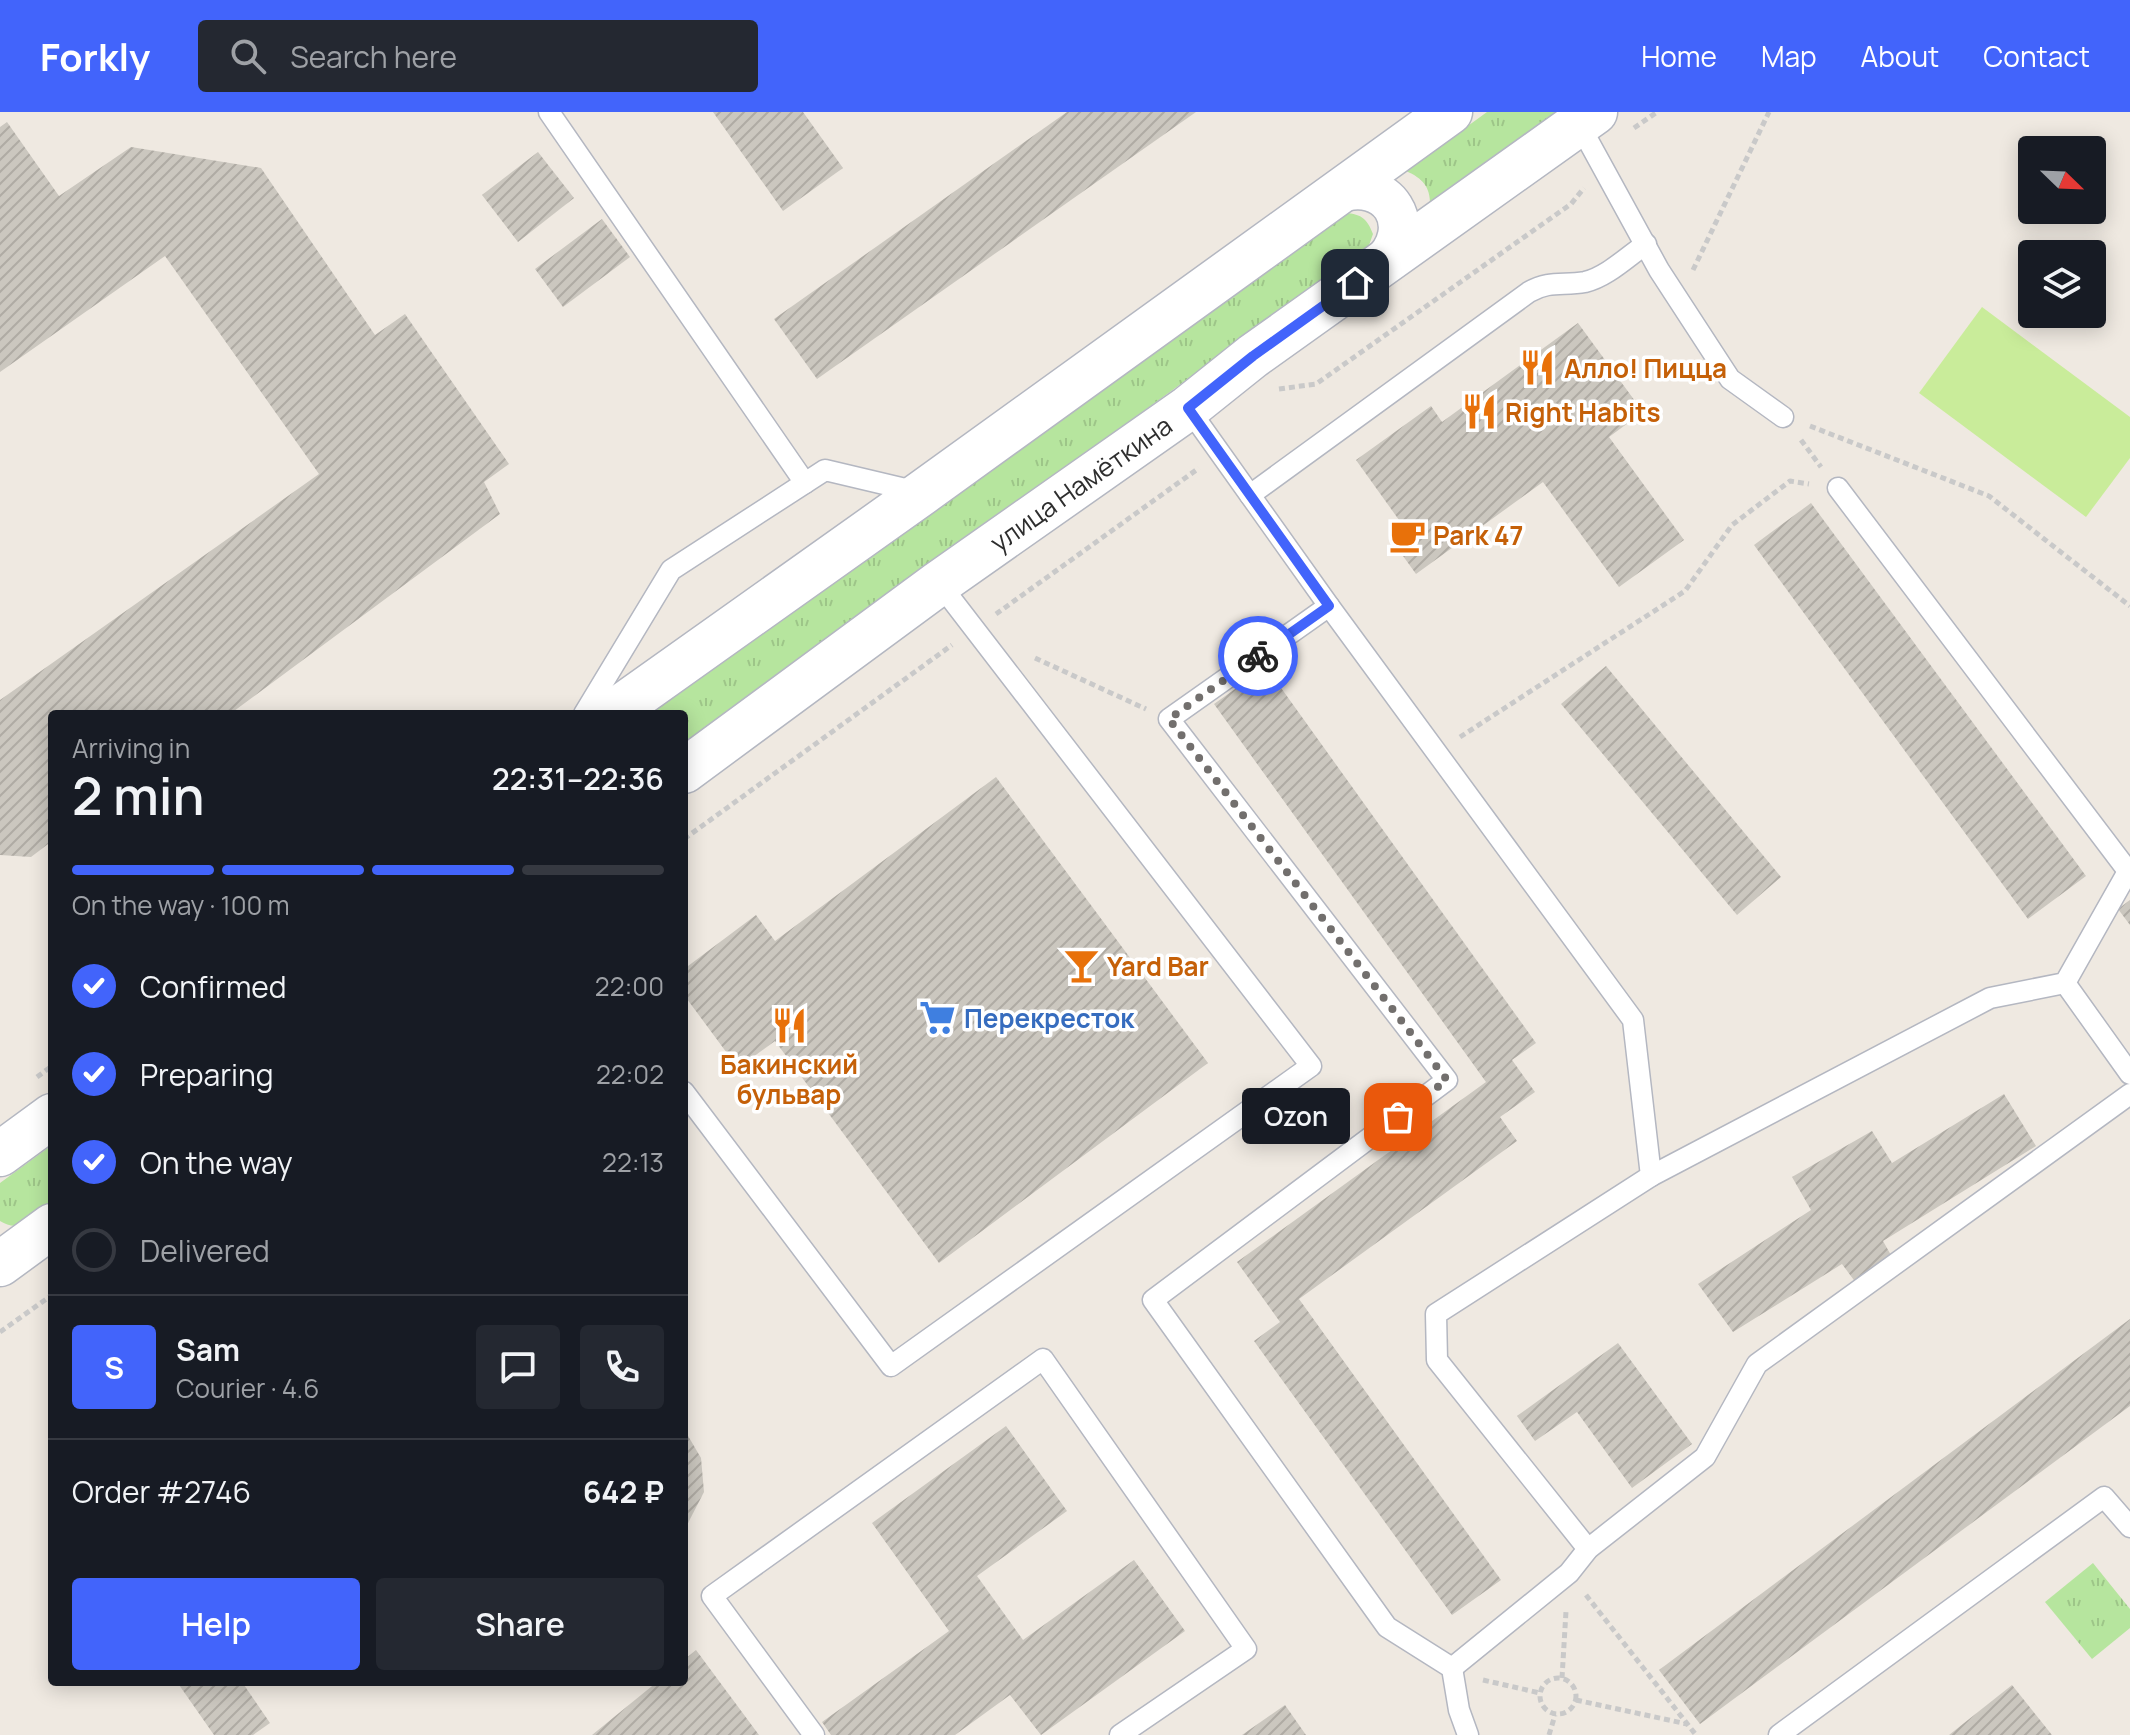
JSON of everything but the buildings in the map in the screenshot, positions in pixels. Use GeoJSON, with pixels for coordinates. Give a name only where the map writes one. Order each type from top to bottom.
{"type":"FeatureCollection","features":[{"type":"Feature","properties":{"kind":"street"},"geometry":{"type":"LineString","coordinates":[[617,710],[1450,112]]}},
{"type":"Feature","properties":{"kind":"street","name":"улица Намёткина"},"geometry":{"type":"LineString","coordinates":[[688,768],[939,583],[1188,408],[1253,356],[1587,118]]}},
{"type":"Feature","properties":{"kind":"street"},"geometry":{"type":"LineString","coordinates":[[1335,194],[1350,188],[1364,188],[1378,192],[1389,201],[1397,214],[1400,228],[1398,242],[1391,255],[1380,265]]}},
{"type":"Feature","properties":{"kind":"street"},"geometry":{"type":"LineString","coordinates":[[0,1154],[48,1119]]}},
{"type":"Feature","properties":{"kind":"lane"},"geometry":{"type":"LineString","coordinates":[[549,112],[805,483]]}},
{"type":"Feature","properties":{"kind":"lane"},"geometry":{"type":"LineString","coordinates":[[1587,118],[1602,165],[1678,301],[1730,379],[1783,417]]}},
{"type":"Feature","properties":{"kind":"lane"},"geometry":{"type":"LineString","coordinates":[[1250,495],[1529,292],[1547,284],[1594,279],[1646,244]]}},
{"type":"Feature","properties":{"kind":"lane"},"geometry":{"type":"LineString","coordinates":[[1188,408],[1329,606],[1633,1020],[1651,1176]]}},
{"type":"Feature","properties":{"kind":"lane"},"geometry":{"type":"LineString","coordinates":[[586,710],[671,570],[825,470],[922,493]]}},
{"type":"Feature","properties":{"kind":"lane"},"geometry":{"type":"LineString","coordinates":[[1588,1549],[1437,1360],[1436,1314],[1651,1176],[1990,998],[2065,983],[2129,870],[1838,488]]}},
{"type":"Feature","properties":{"kind":"lane"},"geometry":{"type":"LineString","coordinates":[[688,1097],[891,1366],[1311,1066],[939,583]]}},
{"type":"Feature","properties":{"kind":"lane"},"geometry":{"type":"LineString","coordinates":[[1329,606],[1169,719],[1447,1080],[1153,1300],[1387,1627],[1452,1668],[1459,1710],[1468,1735]]}},
{"type":"Feature","properties":{"kind":"lane"},"geometry":{"type":"LineString","coordinates":[[2065,983],[2130,1074]]}},
{"type":"Feature","properties":{"kind":"lane"},"geometry":{"type":"LineString","coordinates":[[1452,1668],[1569,1573],[1588,1549],[1705,1457],[1757,1364],[2130,1094]]}},
{"type":"Feature","properties":{"kind":"lane"},"geometry":{"type":"LineString","coordinates":[[814,1735],[712,1596],[1043,1359],[1246,1649],[1120,1735]]}},
{"type":"Feature","properties":{"kind":"lane"},"geometry":{"type":"LineString","coordinates":[[1779,1735],[2104,1497],[2130,1527]]}},
{"type":"Feature","properties":{"kind":"path"},"geometry":{"type":"LineString","coordinates":[[1268,398],[1278,389],[1316,384],[1571,204],[1624,135],[1657,112]]}},
{"type":"Feature","properties":{"kind":"path"},"geometry":{"type":"LineString","coordinates":[[1678,301],[1769,112]]}},
{"type":"Feature","properties":{"kind":"path"},"geometry":{"type":"LineString","coordinates":[[1783,417],[1838,488]]}},
{"type":"Feature","properties":{"kind":"path"},"geometry":{"type":"LineString","coordinates":[[1783,417],[1989,496],[2130,606]]}},
{"type":"Feature","properties":{"kind":"path"},"geometry":{"type":"LineString","coordinates":[[688,836],[1220,453]]}},
{"type":"Feature","properties":{"kind":"path"},"geometry":{"type":"LineString","coordinates":[[1437,752],[1685,591],[1732,525],[1790,481],[1838,488]]}},
{"type":"Feature","properties":{"kind":"path"},"geometry":{"type":"LineString","coordinates":[[1030,656],[1169,719]]}},
{"type":"Feature","properties":{"kind":"path"},"geometry":{"type":"LineString","coordinates":[[0,1332],[48,1298]]}},
{"type":"Feature","properties":{"kind":"path"},"geometry":{"type":"LineString","coordinates":[[1562,1678],[1569,1573]]}},
{"type":"Feature","properties":{"kind":"path"},"geometry":{"type":"LineString","coordinates":[[1569,1573],[1696,1735]]}},
{"type":"Feature","properties":{"kind":"path"},"geometry":{"type":"LineString","coordinates":[[1452,1668],[1472,1677],[1540,1693]]}},
{"type":"Feature","properties":{"kind":"path"},"geometry":{"type":"LineString","coordinates":[[1562,1678],[1574,1686],[1576,1700],[1569,1711],[1555,1715],[1543,1707],[1540,1693],[1548,1681],[1562,1678]]}},
{"type":"Feature","properties":{"kind":"path"},"geometry":{"type":"LineString","coordinates":[[1576,1700],[1687,1724]]}},
{"type":"Feature","properties":{"kind":"path"},"geometry":{"type":"LineString","coordinates":[[1549,1735],[1555,1715]]}},
{"type":"Feature","properties":{"kind":"green space"},"geometry":{"type":"Polygon","coordinates":[[[1487,112],[1561,112],[1430,208],[1425,185],[1406,171],[1487,112]]]}},
{"type":"Feature","properties":{"kind":"green space"},"geometry":{"type":"Polygon","coordinates":[[[1342,213],[1358,215],[1368,224],[1373,234],[1368,248],[688,742],[688,710],[654,710],[1342,213]]]}},
{"type":"Feature","properties":{"kind":"green space"},"geometry":{"type":"Polygon","coordinates":[[[1982,307],[2130,417],[2130,458],[2086,517],[1919,393],[1982,307]]]}},
{"type":"Feature","properties":{"kind":"green space"},"geometry":{"type":"Polygon","coordinates":[[[48,1148],[48,1207],[33,1219],[14,1226],[0,1221],[0,1183],[48,1148]]]}},
{"type":"Feature","properties":{"kind":"green space"},"geometry":{"type":"Polygon","coordinates":[[[2093,1563],[2130,1609],[2130,1628],[2092,1659],[2045,1602],[2093,1563]]]}},
{"type":"Feature","properties":{"kind":"way so far"},"geometry":{"type":"LineString","coordinates":[[1258,656],[1169,719],[1447,1080],[1398,1117]]}},
{"type":"Feature","properties":{"kind":"place","name":"Алло! Пицца"},"geometry":{"type":"Point","coordinates":[1538,368]}},
{"type":"Feature","properties":{"kind":"place","name":"Right Habits"},"geometry":{"type":"Point","coordinates":[1479,412]}},
{"type":"Feature","properties":{"kind":"place","name":"Park 47"},"geometry":{"type":"Point","coordinates":[1407,535]}},
{"type":"Feature","properties":{"kind":"place","name":"Yard Bar"},"geometry":{"type":"Point","coordinates":[1081,966]}},
{"type":"Feature","properties":{"kind":"place","name":"Перекресток"},"geometry":{"type":"Point","coordinates":[938,1018]}},
{"type":"Feature","properties":{"kind":"place","name":"Бакинский бульвар"},"geometry":{"type":"Point","coordinates":[789,1025]}},
{"type":"Feature","properties":{"kind":"place","name":"Ozon"},"geometry":{"type":"Point","coordinates":[1398,1117]}},
{"type":"Feature","properties":{"kind":"route"},"geometry":{"type":"LineString","coordinates":[[1258,656],[1329,606],[1188,408],[1253,356],[1355,283]]}}]}
